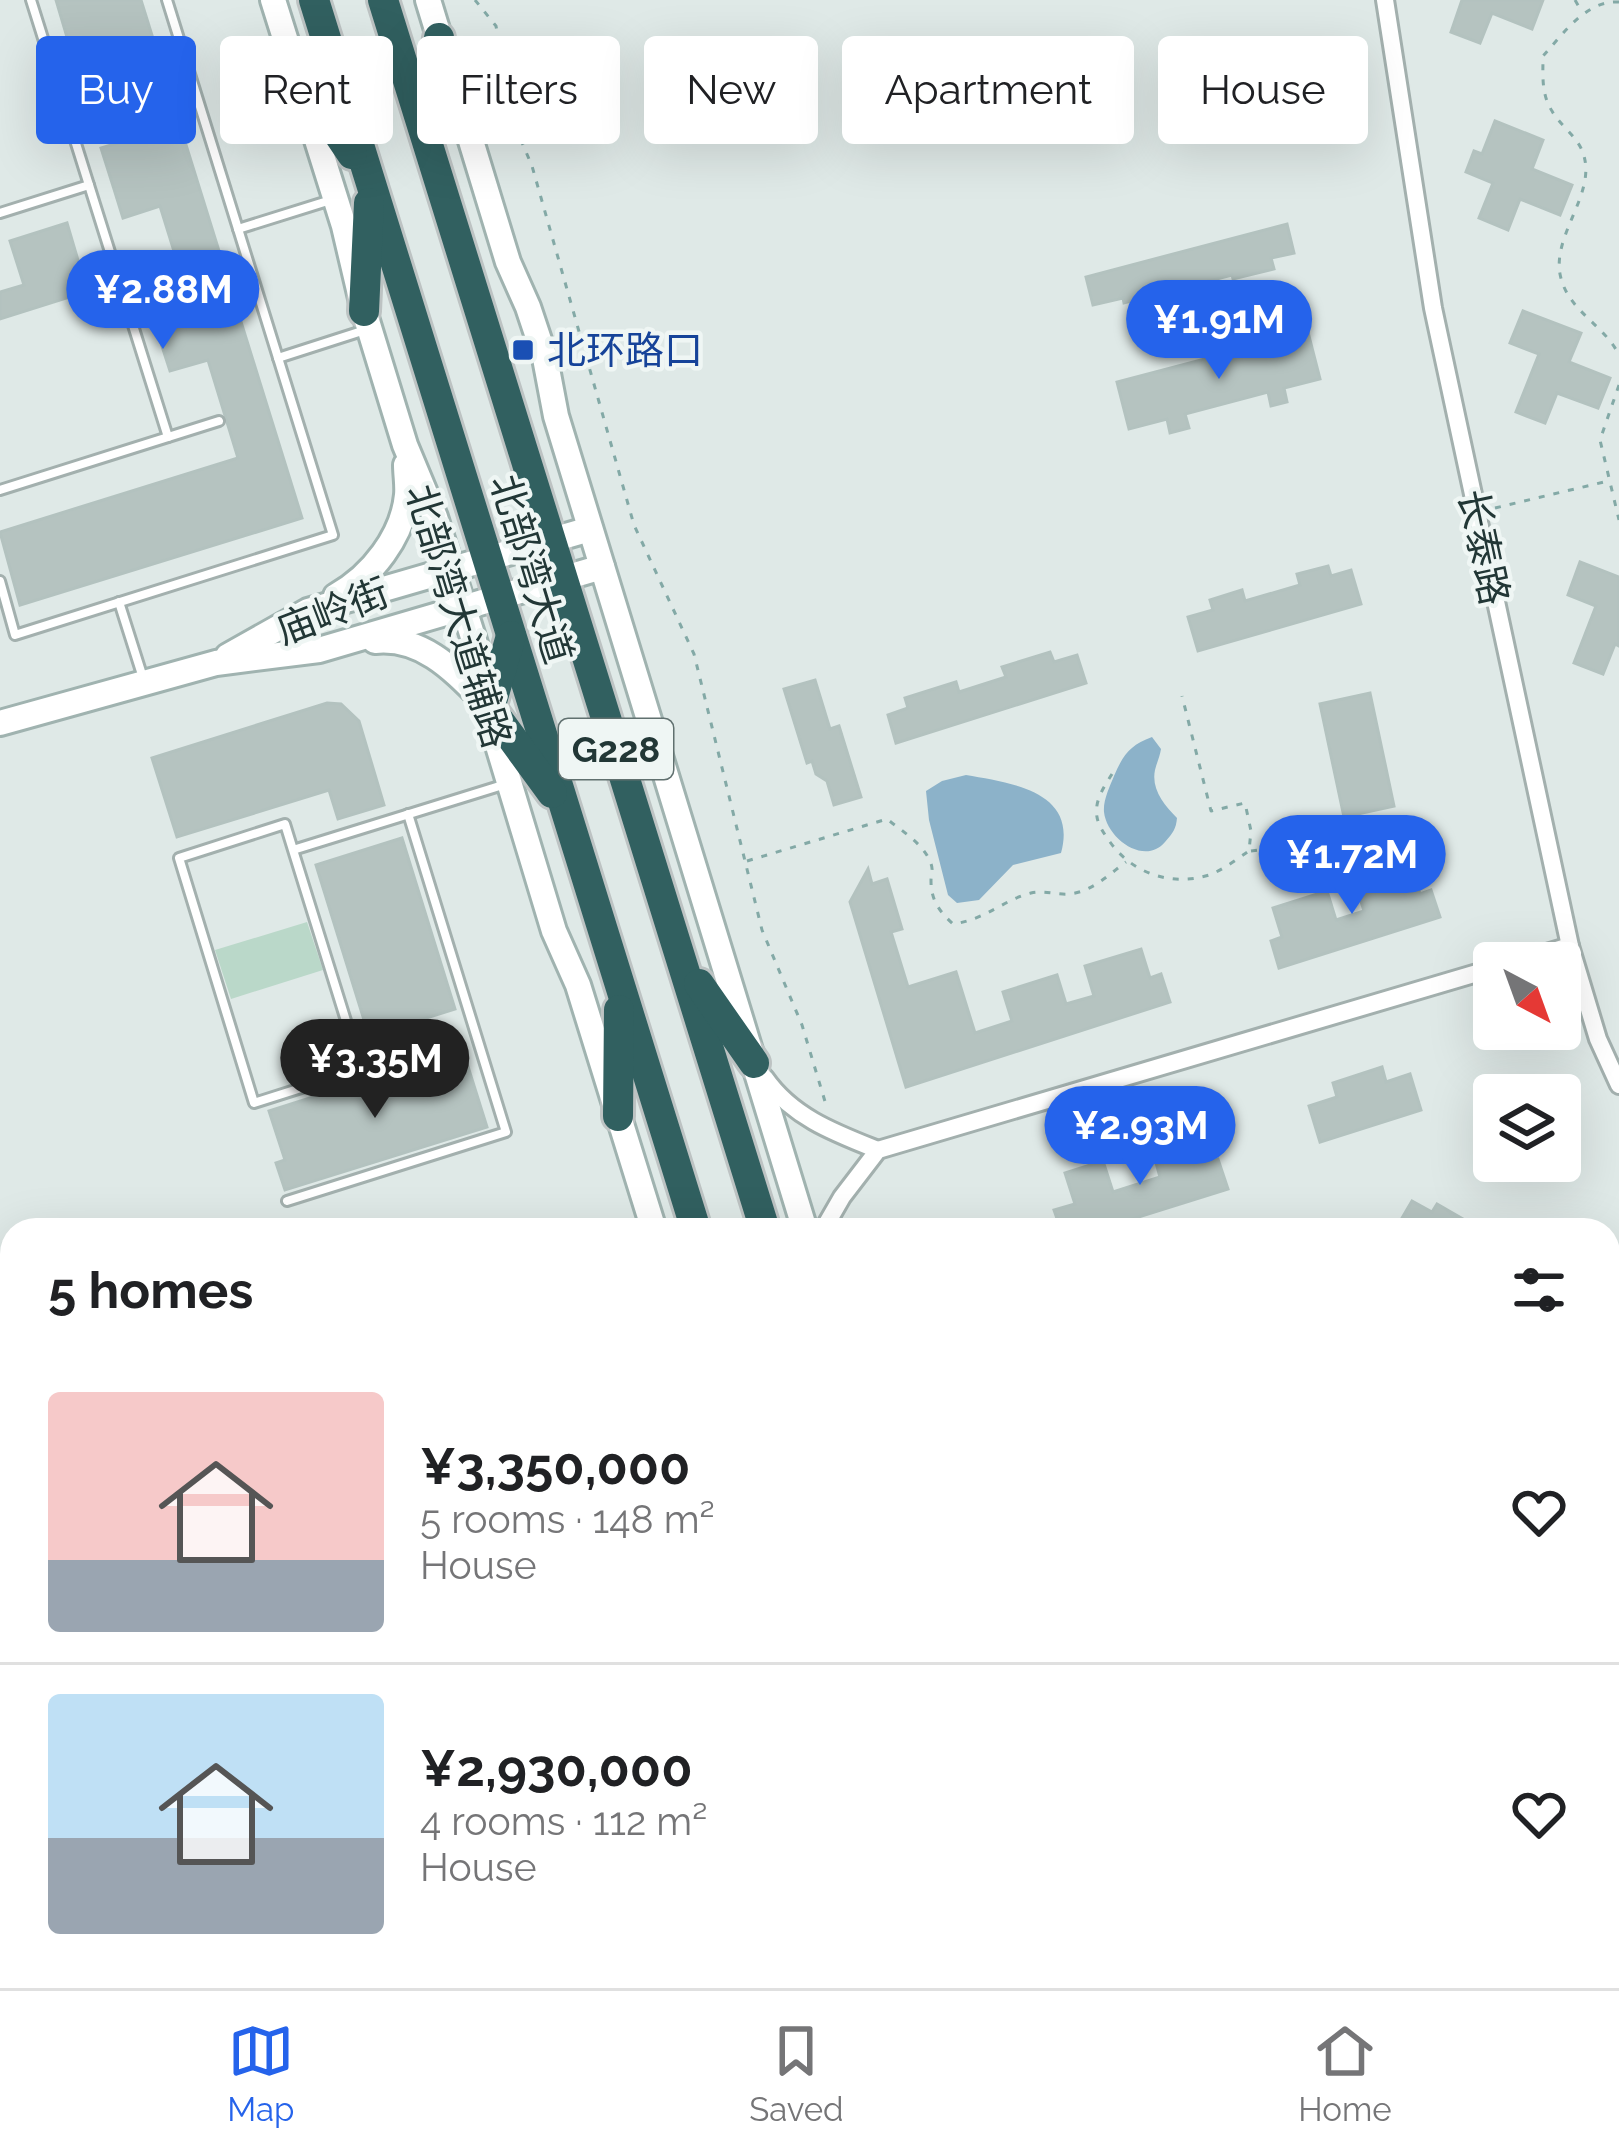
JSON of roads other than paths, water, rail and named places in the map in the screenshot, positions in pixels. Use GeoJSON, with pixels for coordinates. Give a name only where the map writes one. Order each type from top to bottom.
{"type":"FeatureCollection","features":[{"type":"Feature","properties":{"kind":"highway","name":"北部湾大道"},"geometry":{"type":"LineString","coordinates":[[314,0],[693,1218]]}},
{"type":"Feature","properties":{"kind":"highway","name":"北部湾大道"},"geometry":{"type":"LineString","coordinates":[[383,0],[417,108]]}},
{"type":"Feature","properties":{"kind":"highway"},"geometry":{"type":"LineString","coordinates":[[345,144],[370,181],[367,320]]}},
{"type":"Feature","properties":{"kind":"highway","name":"北部湾大道"},"geometry":{"type":"LineString","coordinates":[[428,144],[761,1218]]}},
{"type":"Feature","properties":{"kind":"highway"},"geometry":{"type":"LineString","coordinates":[[512,636],[490,708],[566,811]]}},
{"type":"Feature","properties":{"kind":"highway"},"geometry":{"type":"LineString","coordinates":[[681,957],[754,1063]]}},
{"type":"Feature","properties":{"kind":"highway"},"geometry":{"type":"LineString","coordinates":[[618,1116],[619,980]]}},
{"type":"Feature","properties":{"kind":"main road","name":"北部湾大道辅路"},"geometry":{"type":"LineString","coordinates":[[273,0],[284,36]]}},
{"type":"Feature","properties":{"kind":"main road"},"geometry":{"type":"LineString","coordinates":[[428,0],[438,36]]}},
{"type":"Feature","properties":{"kind":"main road","name":"北部湾大道辅路"},"geometry":{"type":"LineString","coordinates":[[318,144],[405,445],[435,517],[484,672],[509,782],[554,931],[578,985],[650,1218]]}},
{"type":"Feature","properties":{"kind":"main road"},"geometry":{"type":"LineString","coordinates":[[472,144],[508,262],[545,358],[556,416],[590,530],[802,1218]]}},
{"type":"Feature","properties":{"kind":"main road"},"geometry":{"type":"LineString","coordinates":[[308,611],[350,588],[375,566],[395,533],[407,497],[405,445]]}},
{"type":"Feature","properties":{"kind":"main road","name":"庙岭街"},"geometry":{"type":"LineString","coordinates":[[215,663],[308,611],[590,530]]}},
{"type":"Feature","properties":{"kind":"main road","name":"庙岭街"},"geometry":{"type":"LineString","coordinates":[[0,723],[215,663],[319,650],[602,568]]}},
{"type":"Feature","properties":{"kind":"main road"},"geometry":{"type":"LineString","coordinates":[[319,650],[400,640],[445,662],[490,708]]}},
{"type":"Feature","properties":{"kind":"street","name":"长泰路"},"geometry":{"type":"LineString","coordinates":[[1385,0],[1433,308],[1569,942]]}},
{"type":"Feature","properties":{"kind":"street"},"geometry":{"type":"LineString","coordinates":[[831,1218],[878,1150],[1473,974]]}},
{"type":"Feature","properties":{"kind":"street","name":"长泰路"},"geometry":{"type":"LineString","coordinates":[[1581,983],[1598,1039],[1619,1085]]}},
{"type":"Feature","properties":{"kind":"street"},"geometry":{"type":"LineString","coordinates":[[754,1063],[778,1096],[821,1127],[878,1150]]}},
{"type":"Feature","properties":{"kind":"lane"},"geometry":{"type":"LineString","coordinates":[[31,0],[167,437]]}},
{"type":"Feature","properties":{"kind":"lane"},"geometry":{"type":"LineString","coordinates":[[0,581],[15,635],[333,535],[167,0]]}},
{"type":"Feature","properties":{"kind":"lane"},"geometry":{"type":"LineString","coordinates":[[0,213],[89,185]]}},
{"type":"Feature","properties":{"kind":"lane"},"geometry":{"type":"LineString","coordinates":[[238,229],[335,199]]}},
{"type":"Feature","properties":{"kind":"lane"},"geometry":{"type":"LineString","coordinates":[[278,358],[367,320]]}},
{"type":"Feature","properties":{"kind":"lane"},"geometry":{"type":"LineString","coordinates":[[0,490],[219,421]]}},
{"type":"Feature","properties":{"kind":"lane"},"geometry":{"type":"LineString","coordinates":[[119,602],[144,682]]}},
{"type":"Feature","properties":{"kind":"lane"},"geometry":{"type":"LineString","coordinates":[[293,850],[509,782]]}},
{"type":"Feature","properties":{"kind":"lane"},"geometry":{"type":"LineString","coordinates":[[287,1201],[506,1132],[408,814]]}},
{"type":"Feature","properties":{"kind":"lane"},"geometry":{"type":"LineString","coordinates":[[285,824],[293,850],[361,1069],[254,1102],[178,857],[285,824]]}},
{"type":"Feature","properties":{"kind":"water"},"geometry":{"type":"Polygon","coordinates":[[[1152,737],[1161,749],[1154,777],[1157,790],[1177,818],[1165,842],[1147,851],[1119,840],[1104,807],[1124,757],[1152,737]]]}},
{"type":"Feature","properties":{"kind":"water"},"geometry":{"type":"Polygon","coordinates":[[[966,775],[1037,794],[1060,816],[1064,832],[1061,853],[1013,865],[979,900],[957,903],[948,895],[926,791],[966,775]]]}},
{"type":"Feature","properties":{"kind":"place","name":"北环路口"},"geometry":{"type":"Point","coordinates":[523,350]}}]}
